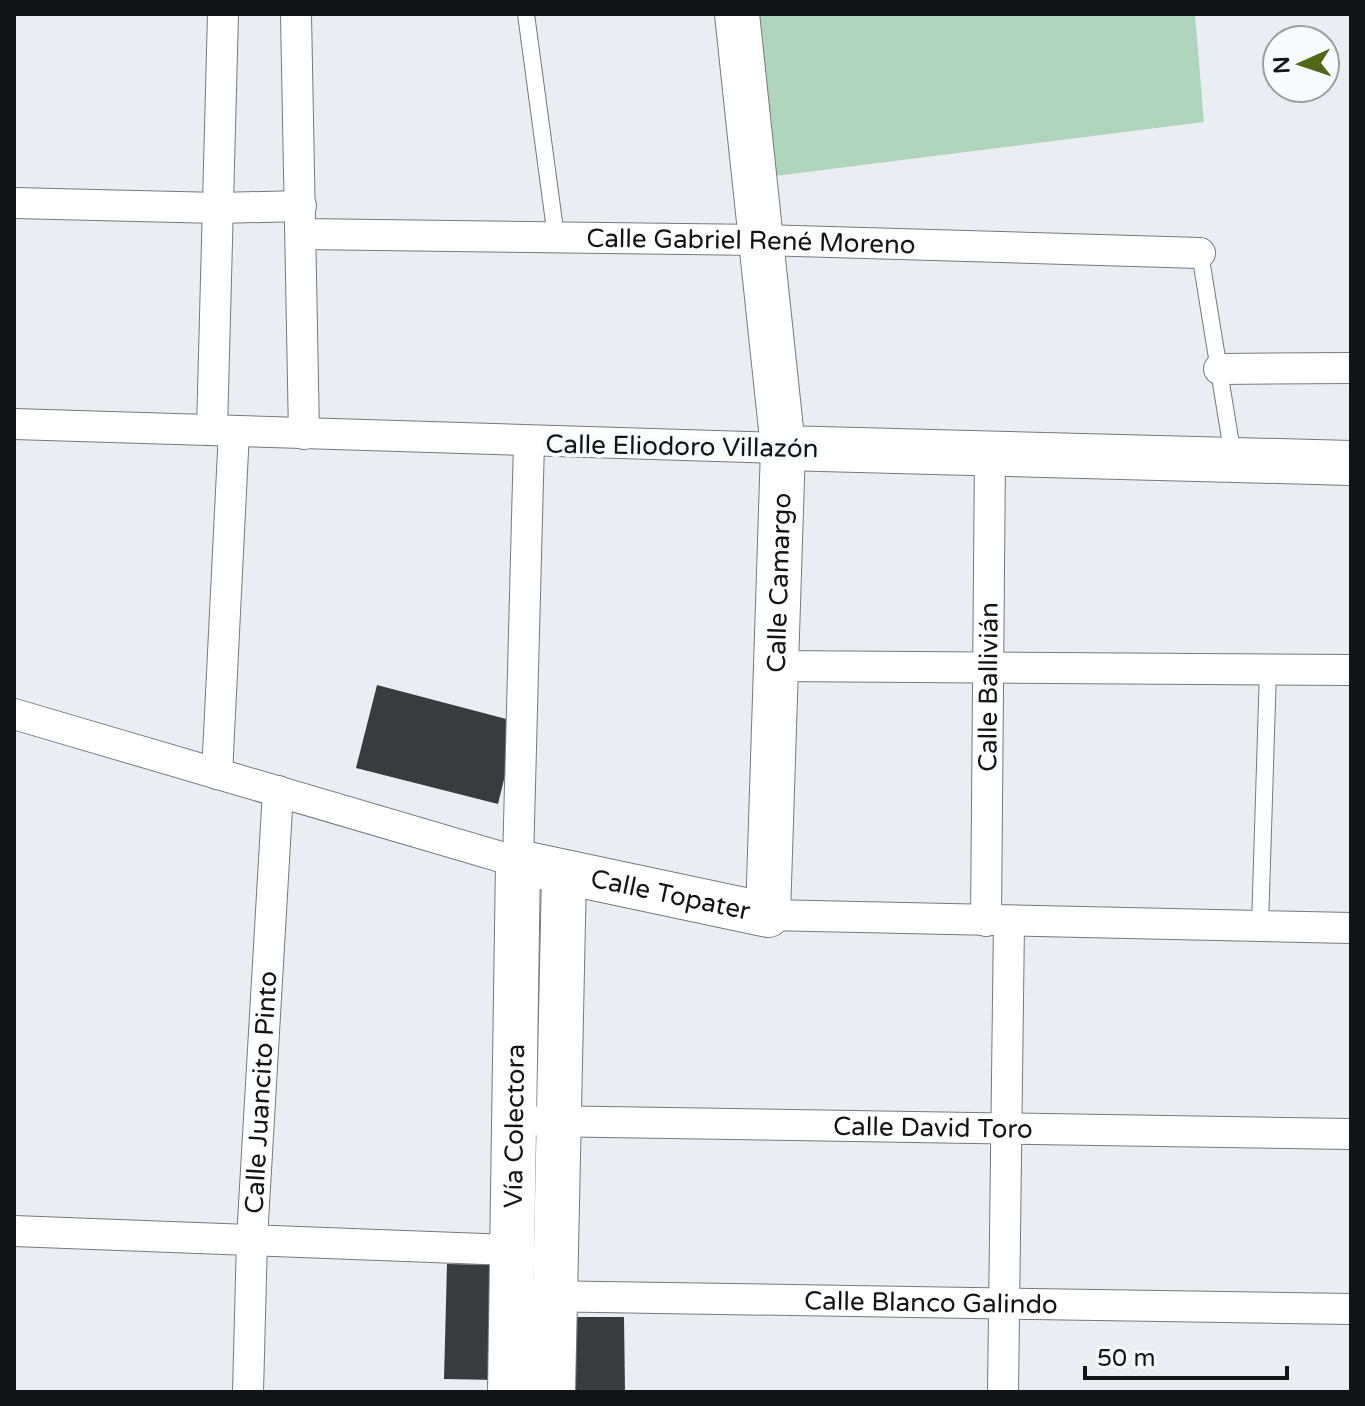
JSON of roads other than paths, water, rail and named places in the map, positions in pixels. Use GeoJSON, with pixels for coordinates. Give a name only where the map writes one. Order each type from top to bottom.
{"type":"FeatureCollection","features":[{"type":"Feature","properties":{"kind":"main road","name":"Calle Camargo"},"geometry":{"type":"LineString","coordinates":[[737,14],[783,448],[768,915]]}},
{"type":"Feature","properties":{"kind":"main road","name":"Calle Eliodoro Villazón"},"geometry":{"type":"LineString","coordinates":[[783,448],[1351,463]]}},
{"type":"Feature","properties":{"kind":"main road","name":"Calle Topater"},"geometry":{"type":"LineString","coordinates":[[518,862],[768,915]]}},
{"type":"Feature","properties":{"kind":"main road","name":"Vía Colectora"},"geometry":{"type":"LineString","coordinates":[[510,1392],[518,862]]}},
{"type":"Feature","properties":{"kind":"main road","name":"Vía Colectora"},"geometry":{"type":"LineString","coordinates":[[553,1392],[564,874]]}},
{"type":"Feature","properties":{"kind":"street"},"geometry":{"type":"LineString","coordinates":[[217,774],[223,430],[219,208],[223,14]]}},
{"type":"Feature","properties":{"kind":"street"},"geometry":{"type":"LineString","coordinates":[[296,14],[304,434]]}},
{"type":"Feature","properties":{"kind":"street","name":"Calle Gabriel René Moreno"},"geometry":{"type":"LineString","coordinates":[[14,203],[219,208],[301,220],[556,237],[1200,253]]}},
{"type":"Feature","properties":{"kind":"street"},"geometry":{"type":"LineString","coordinates":[[1219,369],[1351,368]]}},
{"type":"Feature","properties":{"kind":"street","name":"Calle Eliodoro Villazón"},"geometry":{"type":"LineString","coordinates":[[14,424],[783,448]]}},
{"type":"Feature","properties":{"kind":"street"},"geometry":{"type":"LineString","coordinates":[[518,862],[529,442]]}},
{"type":"Feature","properties":{"kind":"street","name":"Calle Ballivián"},"geometry":{"type":"LineString","coordinates":[[990,453],[988,669],[1006,1128],[1003,1392]]}},
{"type":"Feature","properties":{"kind":"street"},"geometry":{"type":"LineString","coordinates":[[776,666],[1351,670]]}},
{"type":"Feature","properties":{"kind":"street","name":"Calle Topater"},"geometry":{"type":"LineString","coordinates":[[14,714],[518,862]]}},
{"type":"Feature","properties":{"kind":"street","name":"Calle Juancito Pinto"},"geometry":{"type":"LineString","coordinates":[[248,1392],[252,1239],[278,791]]}},
{"type":"Feature","properties":{"kind":"street","name":"Calle Topater"},"geometry":{"type":"LineString","coordinates":[[768,915],[1351,928]]}},
{"type":"Feature","properties":{"kind":"street","name":"Calle David Toro"},"geometry":{"type":"LineString","coordinates":[[514,1122],[1351,1134]]}},
{"type":"Feature","properties":{"kind":"street"},"geometry":{"type":"LineString","coordinates":[[14,1231],[512,1250]]}},
{"type":"Feature","properties":{"kind":"street","name":"Calle Blanco Galindo"},"geometry":{"type":"LineString","coordinates":[[511,1296],[1351,1309]]}},
{"type":"Feature","properties":{"kind":"lane"},"geometry":{"type":"LineString","coordinates":[[526,14],[556,237]]}},
{"type":"Feature","properties":{"kind":"lane"},"geometry":{"type":"LineString","coordinates":[[1200,253],[1233,458]]}},
{"type":"Feature","properties":{"kind":"lane"},"geometry":{"type":"LineString","coordinates":[[1260,926],[1268,670]]}}]}
